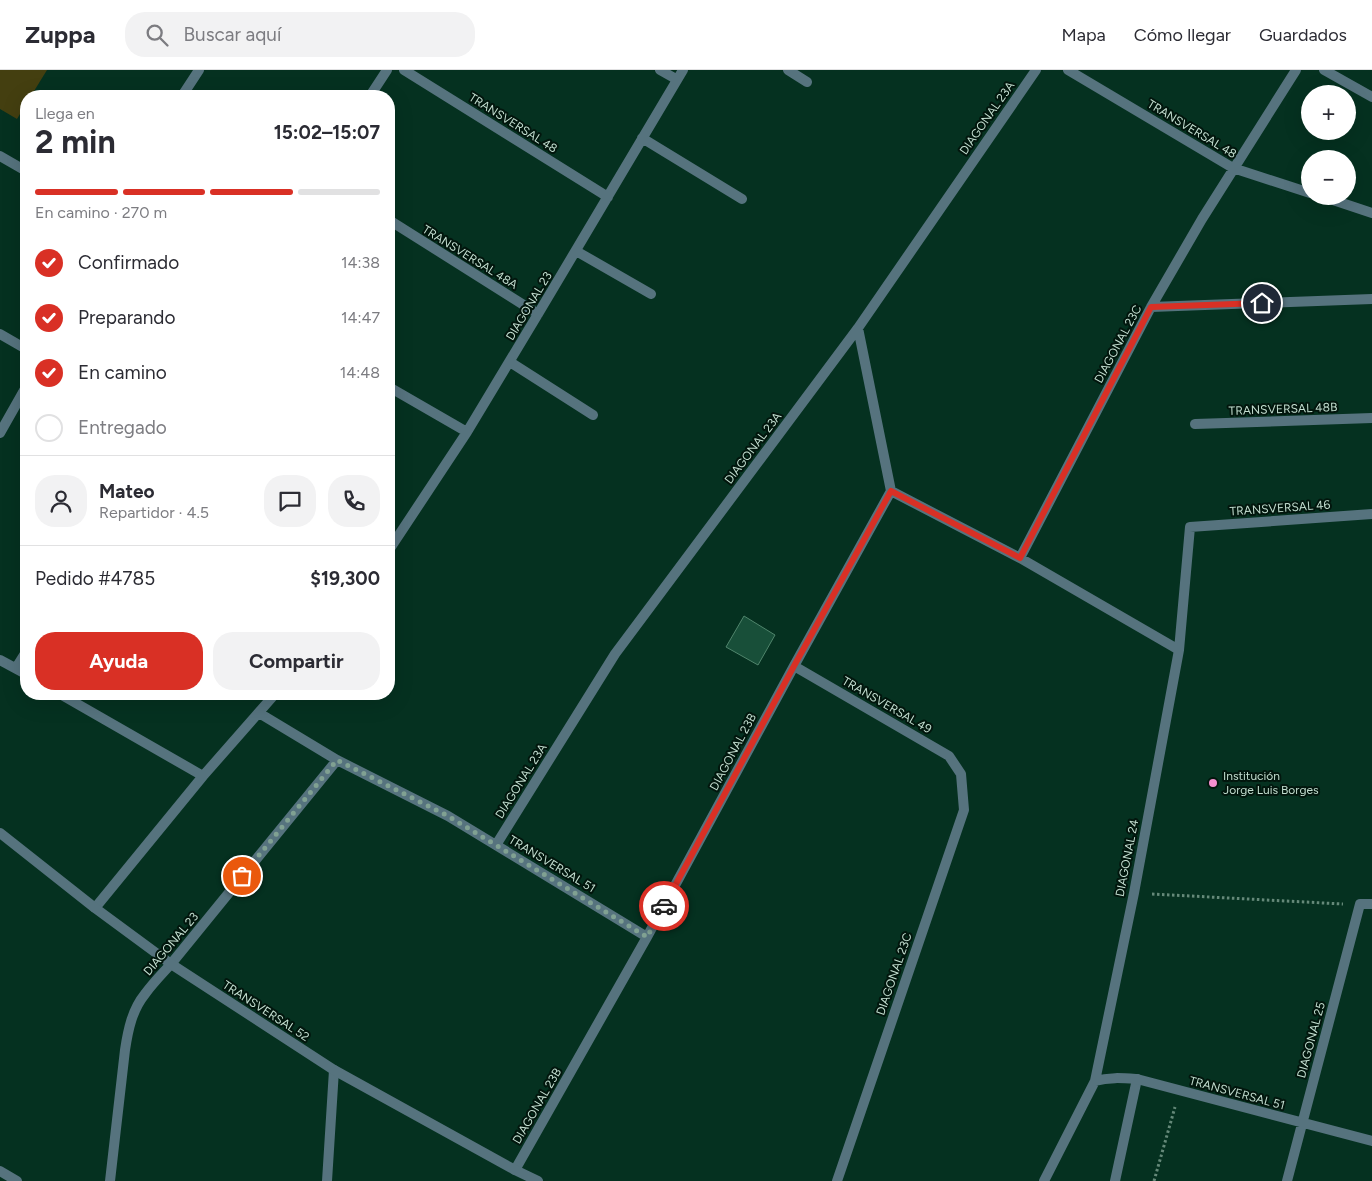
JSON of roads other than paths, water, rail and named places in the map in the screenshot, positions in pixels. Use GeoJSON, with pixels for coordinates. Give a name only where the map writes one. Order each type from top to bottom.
{"type":"FeatureCollection","features":[{"type":"Feature","properties":{"kind":"street"},"geometry":{"type":"LineString","coordinates":[[186,90],[199,70]]}},
{"type":"Feature","properties":{"kind":"street"},"geometry":{"type":"LineString","coordinates":[[374,90],[386,70]]}},
{"type":"Feature","properties":{"kind":"street","name":"TRANSVERSAL 48"},"geometry":{"type":"LineString","coordinates":[[404,70],[608,197]]}},
{"type":"Feature","properties":{"kind":"street"},"geometry":{"type":"LineString","coordinates":[[660,70],[676,80]]}},
{"type":"Feature","properties":{"kind":"street","name":"DIAGONAL 23"},"geometry":{"type":"LineString","coordinates":[[395,541],[467,432],[510,362],[683,70]]}},
{"type":"Feature","properties":{"kind":"street"},"geometry":{"type":"LineString","coordinates":[[788,70],[807,82]]}},
{"type":"Feature","properties":{"kind":"street","name":"DIAGONAL 23A"},"geometry":{"type":"LineString","coordinates":[[496,845],[615,654],[858,328],[1036,70]]}},
{"type":"Feature","properties":{"kind":"street","name":"TRANSVERSAL 48"},"geometry":{"type":"LineString","coordinates":[[1068,70],[1233,168],[1301,190]]}},
{"type":"Feature","properties":{"kind":"street","name":"DIAGONAL 23C"},"geometry":{"type":"LineString","coordinates":[[1020,558],[1151,307],[1233,168],[1296,70]]}},
{"type":"Feature","properties":{"kind":"street"},"geometry":{"type":"LineString","coordinates":[[1324,70],[1372,98]]}},
{"type":"Feature","properties":{"kind":"street"},"geometry":{"type":"LineString","coordinates":[[642,138],[742,199]]}},
{"type":"Feature","properties":{"kind":"street"},"geometry":{"type":"LineString","coordinates":[[0,156],[20,168]]}},
{"type":"Feature","properties":{"kind":"street"},"geometry":{"type":"LineString","coordinates":[[1348,205],[1372,213]]}},
{"type":"Feature","properties":{"kind":"street","name":"TRANSVERSAL 48A"},"geometry":{"type":"LineString","coordinates":[[395,224],[538,314]]}},
{"type":"Feature","properties":{"kind":"street"},"geometry":{"type":"LineString","coordinates":[[576,251],[650,294]]}},
{"type":"Feature","properties":{"kind":"street"},"geometry":{"type":"LineString","coordinates":[[1151,307],[1372,299]]}},
{"type":"Feature","properties":{"kind":"street"},"geometry":{"type":"LineString","coordinates":[[858,328],[891,491],[1020,558],[1179,650]]}},
{"type":"Feature","properties":{"kind":"street"},"geometry":{"type":"LineString","coordinates":[[0,334],[20,346]]}},
{"type":"Feature","properties":{"kind":"street"},"geometry":{"type":"LineString","coordinates":[[510,362],[593,415]]}},
{"type":"Feature","properties":{"kind":"street"},"geometry":{"type":"LineString","coordinates":[[395,390],[467,432]]}},
{"type":"Feature","properties":{"kind":"street"},"geometry":{"type":"LineString","coordinates":[[0,433],[20,398]]}},
{"type":"Feature","properties":{"kind":"street","name":"TRANSVERSAL 48B"},"geometry":{"type":"LineString","coordinates":[[1195,424],[1372,418]]}},
{"type":"Feature","properties":{"kind":"street","name":"DIAGONAL 23B"},"geometry":{"type":"LineString","coordinates":[[515,1170],[647,937],[891,491]]}},
{"type":"Feature","properties":{"kind":"street","name":"TRANSVERSAL 46"},"geometry":{"type":"LineString","coordinates":[[1190,527],[1372,514]]}},
{"type":"Feature","properties":{"kind":"street","name":"DIAGONAL 24"},"geometry":{"type":"LineString","coordinates":[[1044,1181],[1095,1081],[1134,893],[1179,650],[1190,527]]}},
{"type":"Feature","properties":{"kind":"street"},"geometry":{"type":"LineString","coordinates":[[0,660],[20,670]]}},
{"type":"Feature","properties":{"kind":"street"},"geometry":{"type":"LineString","coordinates":[[16,668],[20,662]]}},
{"type":"Feature","properties":{"kind":"street","name":"TRANSVERSAL 49"},"geometry":{"type":"LineString","coordinates":[[794,666],[949,756],[961,774]]}},
{"type":"Feature","properties":{"kind":"street"},"geometry":{"type":"LineString","coordinates":[[70,700],[203,776]]}},
{"type":"Feature","properties":{"kind":"street"},"geometry":{"type":"LineString","coordinates":[[95,908],[203,776],[270,700]]}},
{"type":"Feature","properties":{"kind":"street","name":"TRANSVERSAL 51"},"geometry":{"type":"LineString","coordinates":[[259,713],[337,760],[448,816],[647,937]]}},
{"type":"Feature","properties":{"kind":"street","name":"DIAGONAL 23"},"geometry":{"type":"LineString","coordinates":[[110,1181],[128,1029],[144,995],[337,760]]}},
{"type":"Feature","properties":{"kind":"street","name":"DIAGONAL 23C"},"geometry":{"type":"LineString","coordinates":[[836,1181],[964,810],[961,774]]}},
{"type":"Feature","properties":{"kind":"street","name":"TRANSVERSAL 52"},"geometry":{"type":"LineString","coordinates":[[0,833],[95,908],[171,964],[334,1070],[535,1180]]}},
{"type":"Feature","properties":{"kind":"street","name":"DIAGONAL 25"},"geometry":{"type":"LineString","coordinates":[[1287,1181],[1360,904],[1372,904]]}},
{"type":"Feature","properties":{"kind":"street"},"geometry":{"type":"LineString","coordinates":[[327,1181],[334,1070]]}},
{"type":"Feature","properties":{"kind":"street","name":"TRANSVERSAL 51"},"geometry":{"type":"LineString","coordinates":[[1095,1081],[1105,1078],[1137,1079],[1372,1141]]}},
{"type":"Feature","properties":{"kind":"street"},"geometry":{"type":"LineString","coordinates":[[1115,1181],[1137,1079]]}},
{"type":"Feature","properties":{"kind":"street"},"geometry":{"type":"LineString","coordinates":[[0,1171],[17,1181]]}},
{"type":"Feature","properties":{"kind":"place","name":"Institución Jorge Luis Borges"},"geometry":{"type":"Point","coordinates":[1213,783]}}]}
